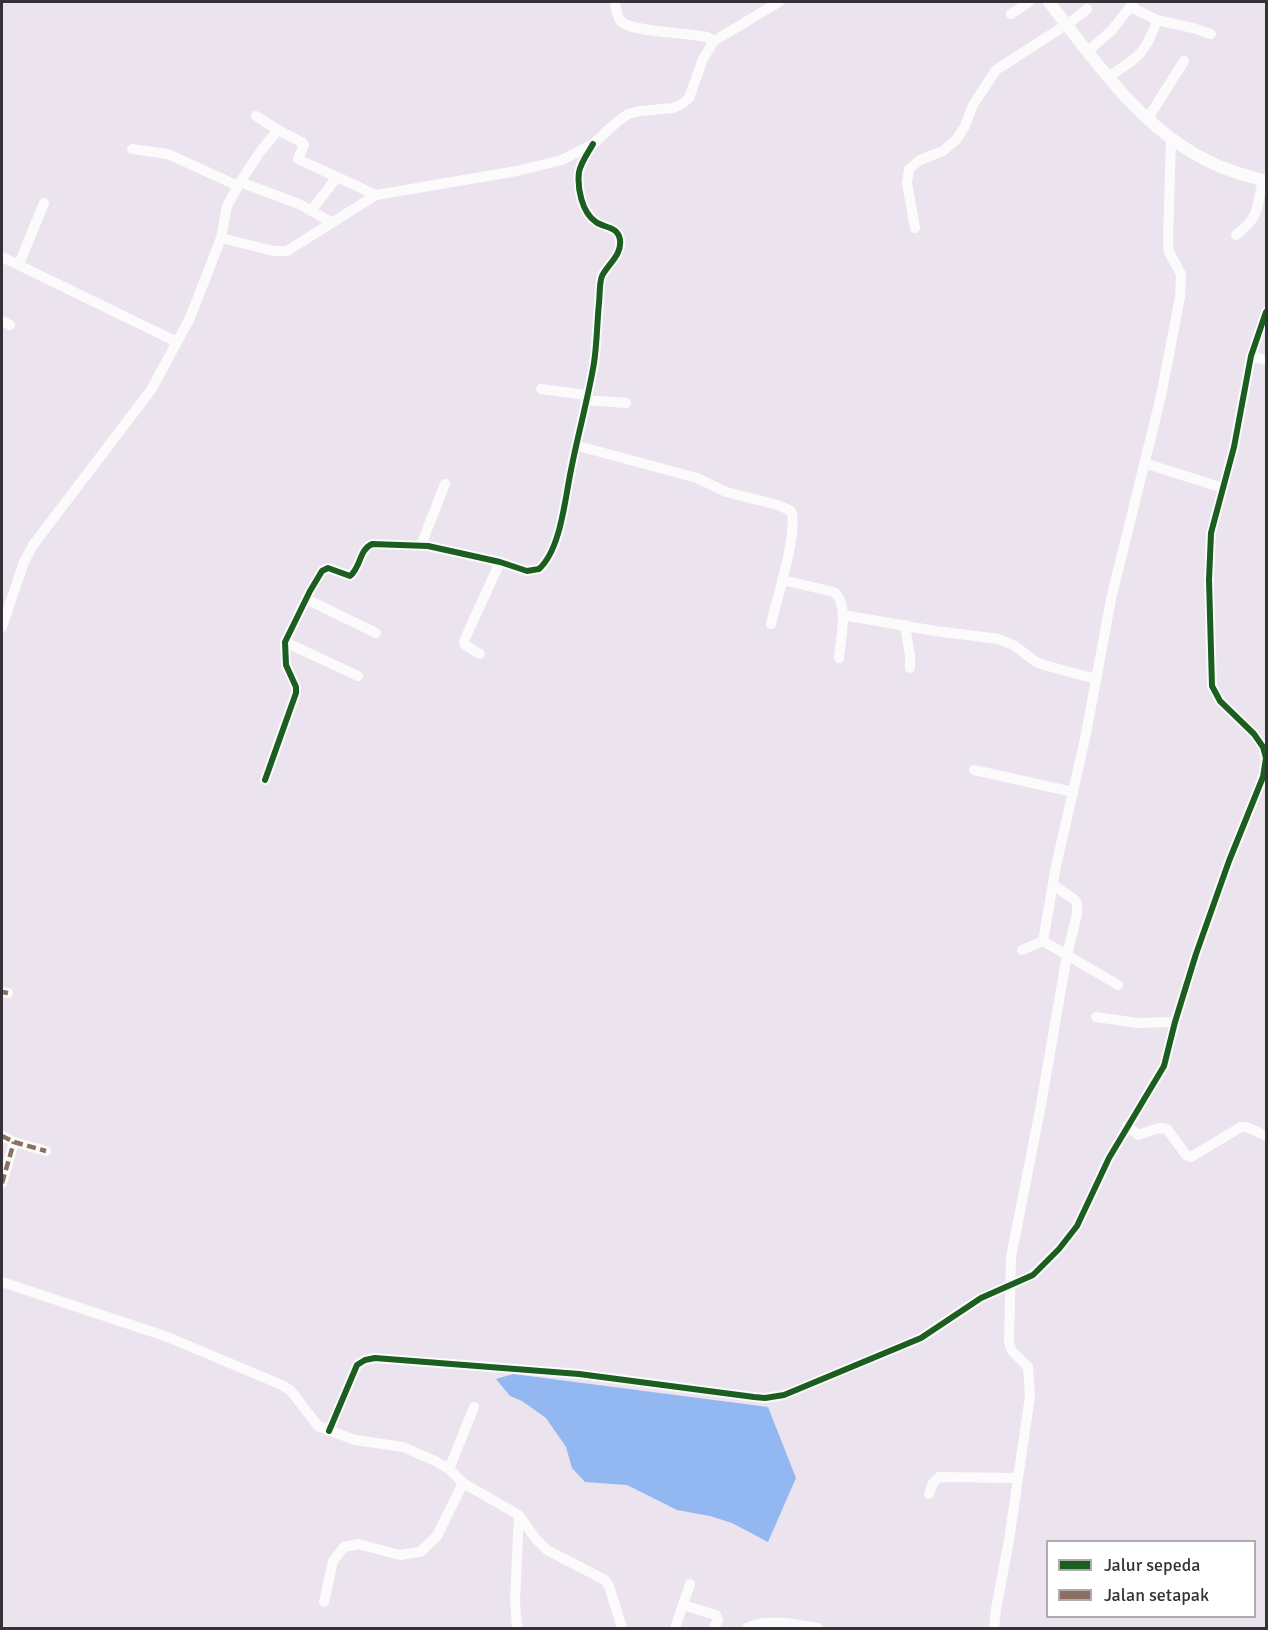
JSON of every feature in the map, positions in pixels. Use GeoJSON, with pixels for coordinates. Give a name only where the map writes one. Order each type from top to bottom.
{"type":"FeatureCollection","features":[{"type":"Feature","properties":{"kind":"main road"},"geometry":{"type":"LineString","coordinates":[[1049,2],[1126,98],[1171,138],[1211,163],[1265,181]]}},
{"type":"Feature","properties":{"kind":"street"},"geometry":{"type":"LineString","coordinates":[[615,2],[620,19],[624,24],[701,36],[714,41]]}},
{"type":"Feature","properties":{"kind":"street"},"geometry":{"type":"LineString","coordinates":[[221,238],[281,252],[300,243],[376,195],[562,160],[593,144],[628,114],[673,108],[682,104],[689,98],[703,58],[714,41],[779,2]]}},
{"type":"Feature","properties":{"kind":"street"},"geometry":{"type":"LineString","coordinates":[[1011,14],[1029,2]]}},
{"type":"Feature","properties":{"kind":"street"},"geometry":{"type":"LineString","coordinates":[[1088,52],[1111,31],[1132,4],[1157,20],[1193,27],[1211,34]]}},
{"type":"Feature","properties":{"kind":"street"},"geometry":{"type":"LineString","coordinates":[[915,228],[907,183],[909,169],[920,160],[943,151],[959,137],[973,105],[996,70],[1087,9]]}},
{"type":"Feature","properties":{"kind":"street"},"geometry":{"type":"LineString","coordinates":[[1109,76],[1140,55],[1148,45],[1157,20]]}},
{"type":"Feature","properties":{"kind":"street"},"geometry":{"type":"LineString","coordinates":[[1148,118],[1184,61]]}},
{"type":"Feature","properties":{"kind":"street"},"geometry":{"type":"LineString","coordinates":[[256,116],[303,143],[297,159],[376,195]]}},
{"type":"Feature","properties":{"kind":"street"},"geometry":{"type":"LineString","coordinates":[[2,627],[24,562],[33,545],[151,390],[190,318],[221,238],[227,206],[260,152],[278,130]]}},
{"type":"Feature","properties":{"kind":"street"},"geometry":{"type":"LineString","coordinates":[[1043,941],[1112,599],[1161,396],[1180,291],[1180,270],[1168,247],[1171,138]]}},
{"type":"Feature","properties":{"kind":"street"},"geometry":{"type":"LineString","coordinates":[[265,780],[296,693],[296,687],[286,665],[285,642],[322,570],[328,568],[345,575],[353,574],[368,544],[421,545],[500,562],[527,571],[539,569],[544,565],[554,545],[578,446],[594,362],[602,276],[619,251],[620,240],[617,233],[610,227],[594,221],[587,213],[581,198],[579,172],[593,144]]}},
{"type":"Feature","properties":{"kind":"street"},"geometry":{"type":"LineString","coordinates":[[132,149],[168,154],[239,184],[283,197],[331,222]]}},
{"type":"Feature","properties":{"kind":"street"},"geometry":{"type":"LineString","coordinates":[[311,211],[337,177]]}},
{"type":"Feature","properties":{"kind":"street"},"geometry":{"type":"LineString","coordinates":[[1236,235],[1251,222],[1256,214],[1265,181]]}},
{"type":"Feature","properties":{"kind":"street"},"geometry":{"type":"LineString","coordinates":[[19,264],[44,203]]}},
{"type":"Feature","properties":{"kind":"street"},"geometry":{"type":"LineString","coordinates":[[2,257],[177,342]]}},
{"type":"Feature","properties":{"kind":"street"},"geometry":{"type":"LineString","coordinates":[[329,1431],[357,1365],[370,1358],[579,1374],[754,1397],[784,1395],[921,1338],[970,1304],[1033,1275],[1077,1226],[1127,1126],[1164,1066],[1174,1022],[1203,935],[1266,766],[1265,752],[1260,741],[1220,701],[1212,686],[1210,541],[1212,525],[1234,447],[1251,356],[1266,312]]}},
{"type":"Feature","properties":{"kind":"street"},"geometry":{"type":"LineString","coordinates":[[1251,356],[1266,360]]}},
{"type":"Feature","properties":{"kind":"street"},"geometry":{"type":"LineString","coordinates":[[541,389],[626,404]]}},
{"type":"Feature","properties":{"kind":"street"},"geometry":{"type":"LineString","coordinates":[[578,446],[697,478],[726,492],[789,510],[793,522],[771,624]]}},
{"type":"Feature","properties":{"kind":"street"},"geometry":{"type":"LineString","coordinates":[[1144,463],[1223,488]]}},
{"type":"Feature","properties":{"kind":"street"},"geometry":{"type":"LineString","coordinates":[[421,545],[445,484]]}},
{"type":"Feature","properties":{"kind":"street"},"geometry":{"type":"LineString","coordinates":[[480,654],[465,645],[464,641],[500,562]]}},
{"type":"Feature","properties":{"kind":"street"},"geometry":{"type":"LineString","coordinates":[[782,580],[834,592],[840,598],[843,615],[839,658]]}},
{"type":"Feature","properties":{"kind":"street"},"geometry":{"type":"LineString","coordinates":[[306,599],[376,633]]}},
{"type":"Feature","properties":{"kind":"street"},"geometry":{"type":"LineString","coordinates":[[843,615],[999,639],[1015,646],[1036,662],[1096,679]]}},
{"type":"Feature","properties":{"kind":"street"},"geometry":{"type":"LineString","coordinates":[[905,625],[910,668]]}},
{"type":"Feature","properties":{"kind":"street"},"geometry":{"type":"LineString","coordinates":[[285,642],[358,676]]}},
{"type":"Feature","properties":{"kind":"street"},"geometry":{"type":"LineString","coordinates":[[975,770],[1073,792]]}},
{"type":"Feature","properties":{"kind":"street"},"geometry":{"type":"LineString","coordinates":[[994,1629],[1030,1396],[1028,1367],[1014,1355],[1010,1347],[1008,1328],[1012,1246],[1041,1110],[1066,955],[1073,932],[1077,904],[1073,898],[1053,885]]}},
{"type":"Feature","properties":{"kind":"street"},"geometry":{"type":"LineString","coordinates":[[1022,950],[1043,941]]}},
{"type":"Feature","properties":{"kind":"street"},"geometry":{"type":"LineString","coordinates":[[1043,941],[1118,985]]}},
{"type":"Feature","properties":{"kind":"street"},"geometry":{"type":"LineString","coordinates":[[1096,1017],[1138,1023],[1174,1022]]}},
{"type":"Feature","properties":{"kind":"street"},"geometry":{"type":"LineString","coordinates":[[1127,1126],[1138,1135],[1159,1128],[1167,1129],[1185,1155],[1191,1157],[1242,1127],[1266,1136]]}},
{"type":"Feature","properties":{"kind":"street"},"geometry":{"type":"LineString","coordinates":[[2,1136],[14,1142],[46,1151]]}},
{"type":"Feature","properties":{"kind":"street"},"geometry":{"type":"LineString","coordinates":[[2,1183],[14,1142]]}},
{"type":"Feature","properties":{"kind":"street"},"geometry":{"type":"LineString","coordinates":[[2,1282],[165,1336],[282,1384],[291,1391],[318,1426],[355,1440],[403,1447],[449,1469],[463,1484],[519,1515],[535,1538],[547,1550],[605,1580],[609,1586],[622,1629]]}},
{"type":"Feature","properties":{"kind":"street"},"geometry":{"type":"LineString","coordinates":[[449,1469],[474,1407]]}},
{"type":"Feature","properties":{"kind":"street"},"geometry":{"type":"LineString","coordinates":[[929,1494],[933,1483],[939,1477],[1018,1478]]}},
{"type":"Feature","properties":{"kind":"street"},"geometry":{"type":"LineString","coordinates":[[324,1602],[333,1561],[344,1547],[358,1544],[400,1555],[420,1552],[437,1536],[463,1484]]}},
{"type":"Feature","properties":{"kind":"street"},"geometry":{"type":"LineString","coordinates":[[517,1629],[515,1600],[519,1515]]}},
{"type":"Feature","properties":{"kind":"street"},"geometry":{"type":"LineString","coordinates":[[675,1629],[690,1584]]}},
{"type":"Feature","properties":{"kind":"street"},"geometry":{"type":"LineString","coordinates":[[683,1605],[716,1615],[718,1620],[714,1629]]}},
{"type":"Feature","properties":{"kind":"street"},"geometry":{"type":"LineString","coordinates":[[747,1629],[752,1626],[774,1624],[817,1628]]}},
{"type":"Feature","properties":{"kind":"water"},"geometry":{"type":"Polygon","coordinates":[[[513,1374],[768,1407],[796,1478],[768,1542],[732,1523],[677,1510],[627,1485],[585,1482],[572,1468],[566,1447],[546,1418],[522,1401],[510,1396],[496,1379],[513,1374]]]}},
{"type":"Feature","properties":{"kind":"marked path"},"geometry":{"type":"LineString","coordinates":[[2,992],[8,993]]}},
{"type":"Feature","properties":{"kind":"marked path"},"geometry":{"type":"LineString","coordinates":[[2,1136],[14,1142],[46,1151]]}},
{"type":"Feature","properties":{"kind":"marked path"},"geometry":{"type":"LineString","coordinates":[[2,1183],[14,1142]]}},
{"type":"Feature","properties":{"kind":"cycle path"},"geometry":{"type":"LineString","coordinates":[[265,780],[296,693],[296,687],[286,665],[285,642],[322,571],[328,568],[350,576],[365,550],[372,544],[428,546],[500,562],[527,571],[539,569],[552,549],[561,522],[594,363],[601,279],[617,255],[620,245],[617,232],[591,218],[582,200],[579,172],[593,144]]}},
{"type":"Feature","properties":{"kind":"cycle path"},"geometry":{"type":"LineString","coordinates":[[329,1431],[357,1365],[375,1358],[579,1374],[765,1398],[784,1395],[921,1338],[981,1298],[1033,1275],[1059,1249],[1077,1226],[1109,1158],[1164,1066],[1196,954],[1229,861],[1263,777],[1266,758],[1263,747],[1254,734],[1220,701],[1212,686],[1209,580],[1211,533],[1234,447],[1251,356],[1266,312]]}}]}
